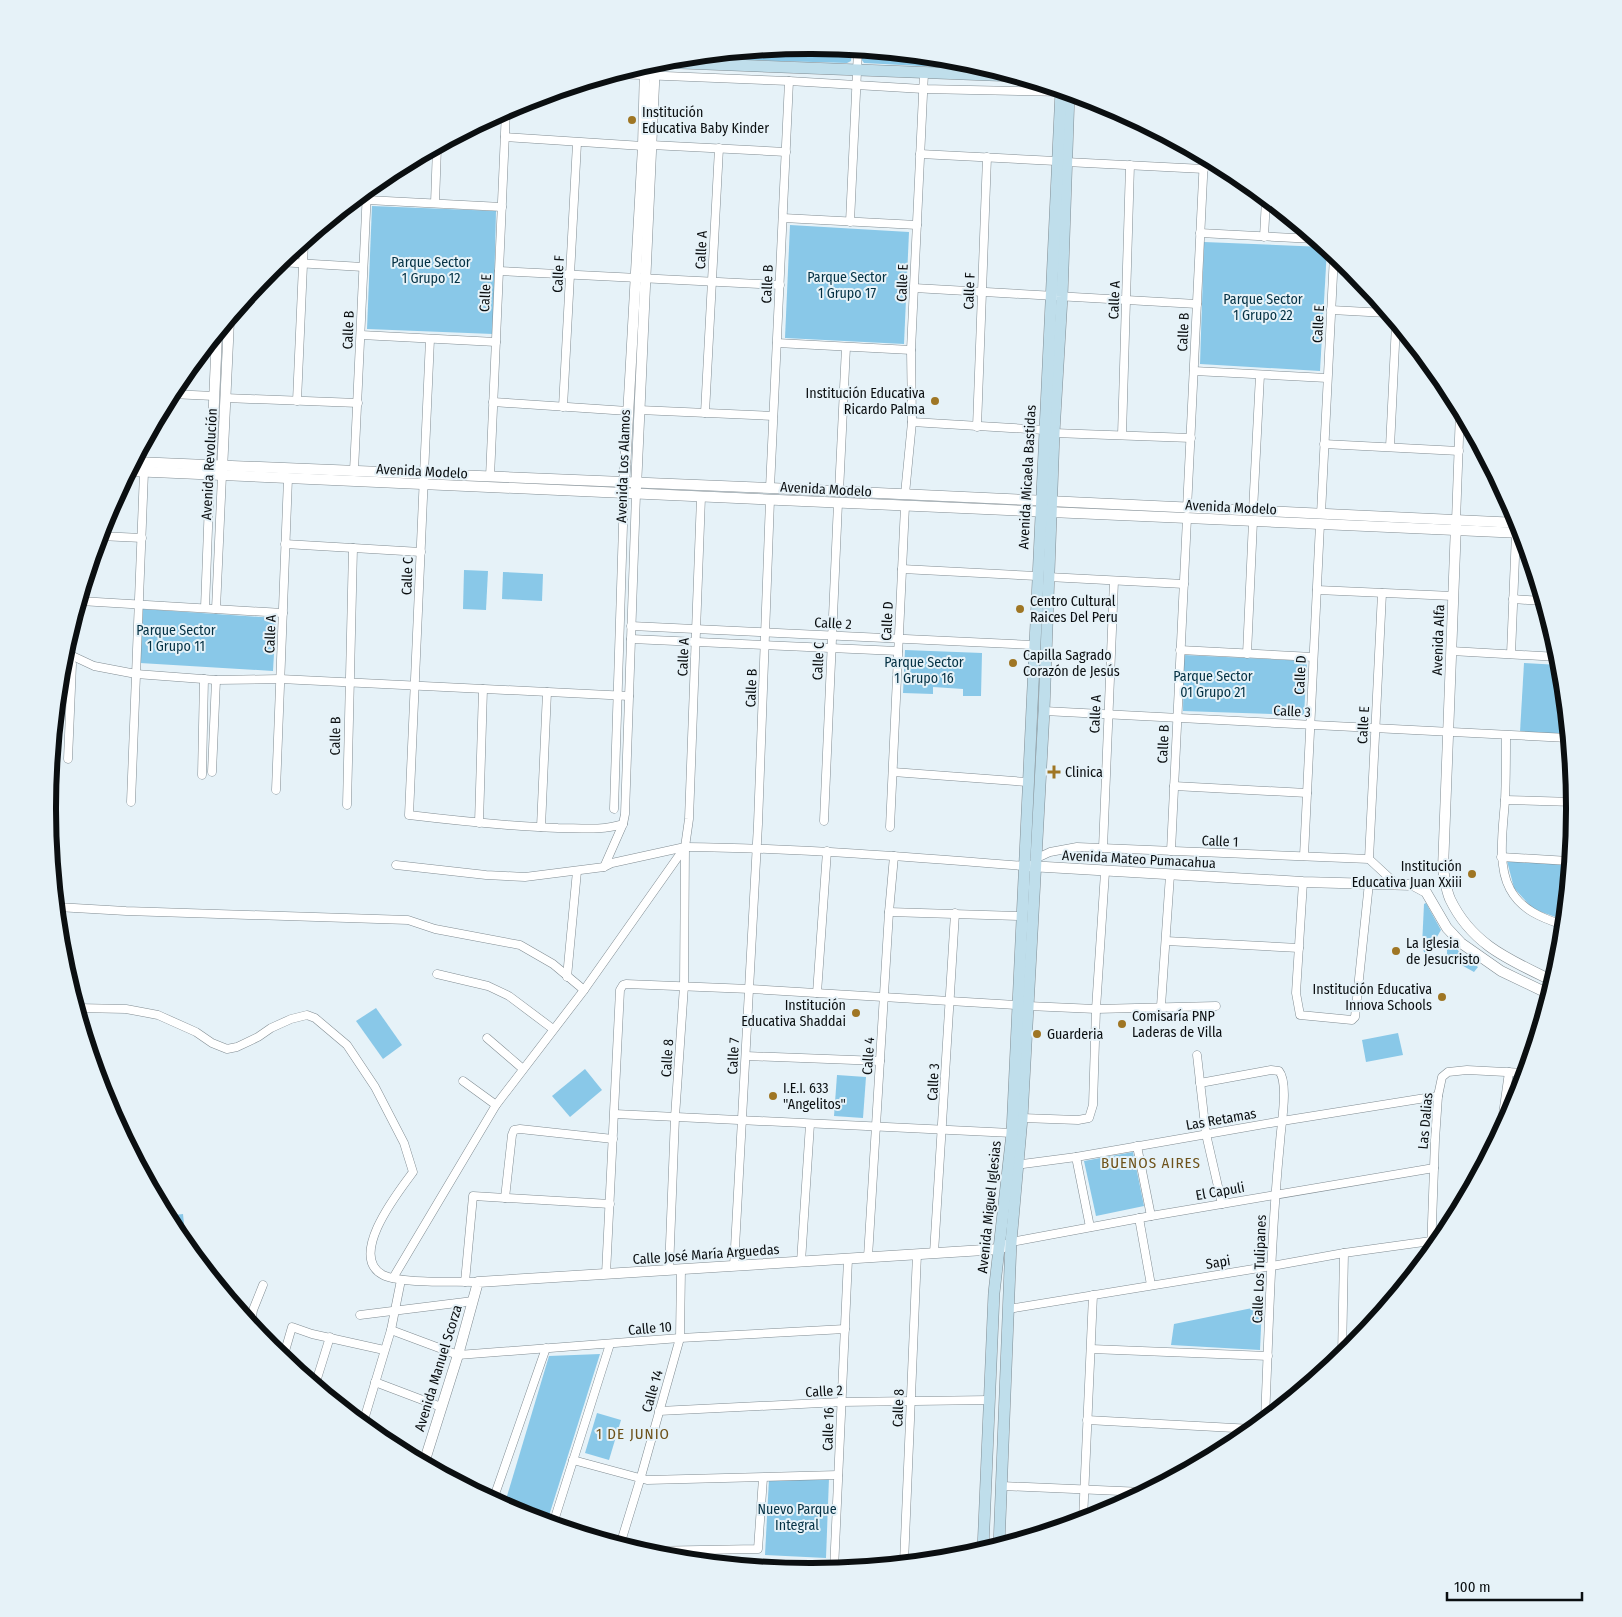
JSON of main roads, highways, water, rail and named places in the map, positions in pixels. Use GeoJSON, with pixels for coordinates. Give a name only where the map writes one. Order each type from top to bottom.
{"type":"FeatureCollection","features":[{"type":"Feature","properties":{"kind":"main road"},"geometry":{"type":"LineString","coordinates":[[691,63],[989,75]]}},
{"type":"Feature","properties":{"kind":"main road","name":"Avenida Micaela Bastidas"},"geometry":{"type":"LineString","coordinates":[[1031,864],[1044,711],[1043,577],[1064,98]]}},
{"type":"Feature","properties":{"kind":"main road","name":"Avenida Micaela Bastidas"},"geometry":{"type":"LineString","coordinates":[[1031,864],[1027,782],[1034,645],[1043,577]]}},
{"type":"Feature","properties":{"kind":"main road","name":"Avenida Miguel Iglesias"},"geometry":{"type":"LineString","coordinates":[[983,1543],[994,1293],[1022,1118],[1021,916],[1031,864]]}},
{"type":"Feature","properties":{"kind":"main road","name":"Avenida Miguel Iglesias"},"geometry":{"type":"LineString","coordinates":[[999,1540],[1011,1242],[1012,1133],[1031,864]]}},
{"type":"Feature","properties":{"kind":"place","name":"Institución Educativa Baby Kinder"},"geometry":{"type":"Point","coordinates":[632,120]}},
{"type":"Feature","properties":{"kind":"place","name":"Institución Educativa Ricardo Palma"},"geometry":{"type":"Point","coordinates":[935,401]}},
{"type":"Feature","properties":{"kind":"place","name":"Centro Cultural Raices Del Peru"},"geometry":{"type":"Point","coordinates":[1020,609]}},
{"type":"Feature","properties":{"kind":"place","name":"Capilla Sagrado Corazón de Jesús"},"geometry":{"type":"Point","coordinates":[1013,663]}},
{"type":"Feature","properties":{"kind":"place","name":"Clinica"},"geometry":{"type":"Point","coordinates":[1054,772]}},
{"type":"Feature","properties":{"kind":"place","name":"Institución Educativa Juan Xxiii"},"geometry":{"type":"Point","coordinates":[1472,874]}},
{"type":"Feature","properties":{"kind":"place","name":"La Iglesia de Jesucristo"},"geometry":{"type":"Point","coordinates":[1396,951]}},
{"type":"Feature","properties":{"kind":"place","name":"Institución Educativa Innova Schools"},"geometry":{"type":"Point","coordinates":[1442,997]}},
{"type":"Feature","properties":{"kind":"place","name":"Institución Educativa Shaddai"},"geometry":{"type":"Point","coordinates":[856,1013]}},
{"type":"Feature","properties":{"kind":"place","name":"Comisaría PNP Laderas de Villa"},"geometry":{"type":"Point","coordinates":[1122,1024]}},
{"type":"Feature","properties":{"kind":"place","name":"Guarderia"},"geometry":{"type":"Point","coordinates":[1037,1034]}},
{"type":"Feature","properties":{"kind":"place","name":"I.E.I. 633 \"Angelitos\""},"geometry":{"type":"Point","coordinates":[773,1096]}},
{"type":"Feature","properties":{"kind":"district","name":"BUENOS AIRES"},"geometry":{"type":"Point","coordinates":[1151,1163]}},
{"type":"Feature","properties":{"kind":"district","name":"1 DE JUNIO"},"geometry":{"type":"Point","coordinates":[633,1434]}},
{"type":"Feature","properties":{"kind":"park label","name":"Parque Sector 1 Grupo 12"},"geometry":{"type":"Point","coordinates":[431,270]}},
{"type":"Feature","properties":{"kind":"park label","name":"Parque Sector 1 Grupo 17"},"geometry":{"type":"Point","coordinates":[847,286]}},
{"type":"Feature","properties":{"kind":"park label","name":"Parque Sector 1 Grupo 22"},"geometry":{"type":"Point","coordinates":[1263,308]}},
{"type":"Feature","properties":{"kind":"park label","name":"Parque Sector 1 Grupo 11"},"geometry":{"type":"Point","coordinates":[176,638]}},
{"type":"Feature","properties":{"kind":"park label","name":"Parque Sector 1 Grupo 16"},"geometry":{"type":"Point","coordinates":[924,670]}},
{"type":"Feature","properties":{"kind":"park label","name":"Parque Sector 01 Grupo 21"},"geometry":{"type":"Point","coordinates":[1213,684]}},
{"type":"Feature","properties":{"kind":"park label","name":"Nuevo Parque Integral"},"geometry":{"type":"Point","coordinates":[797,1518]}}]}
